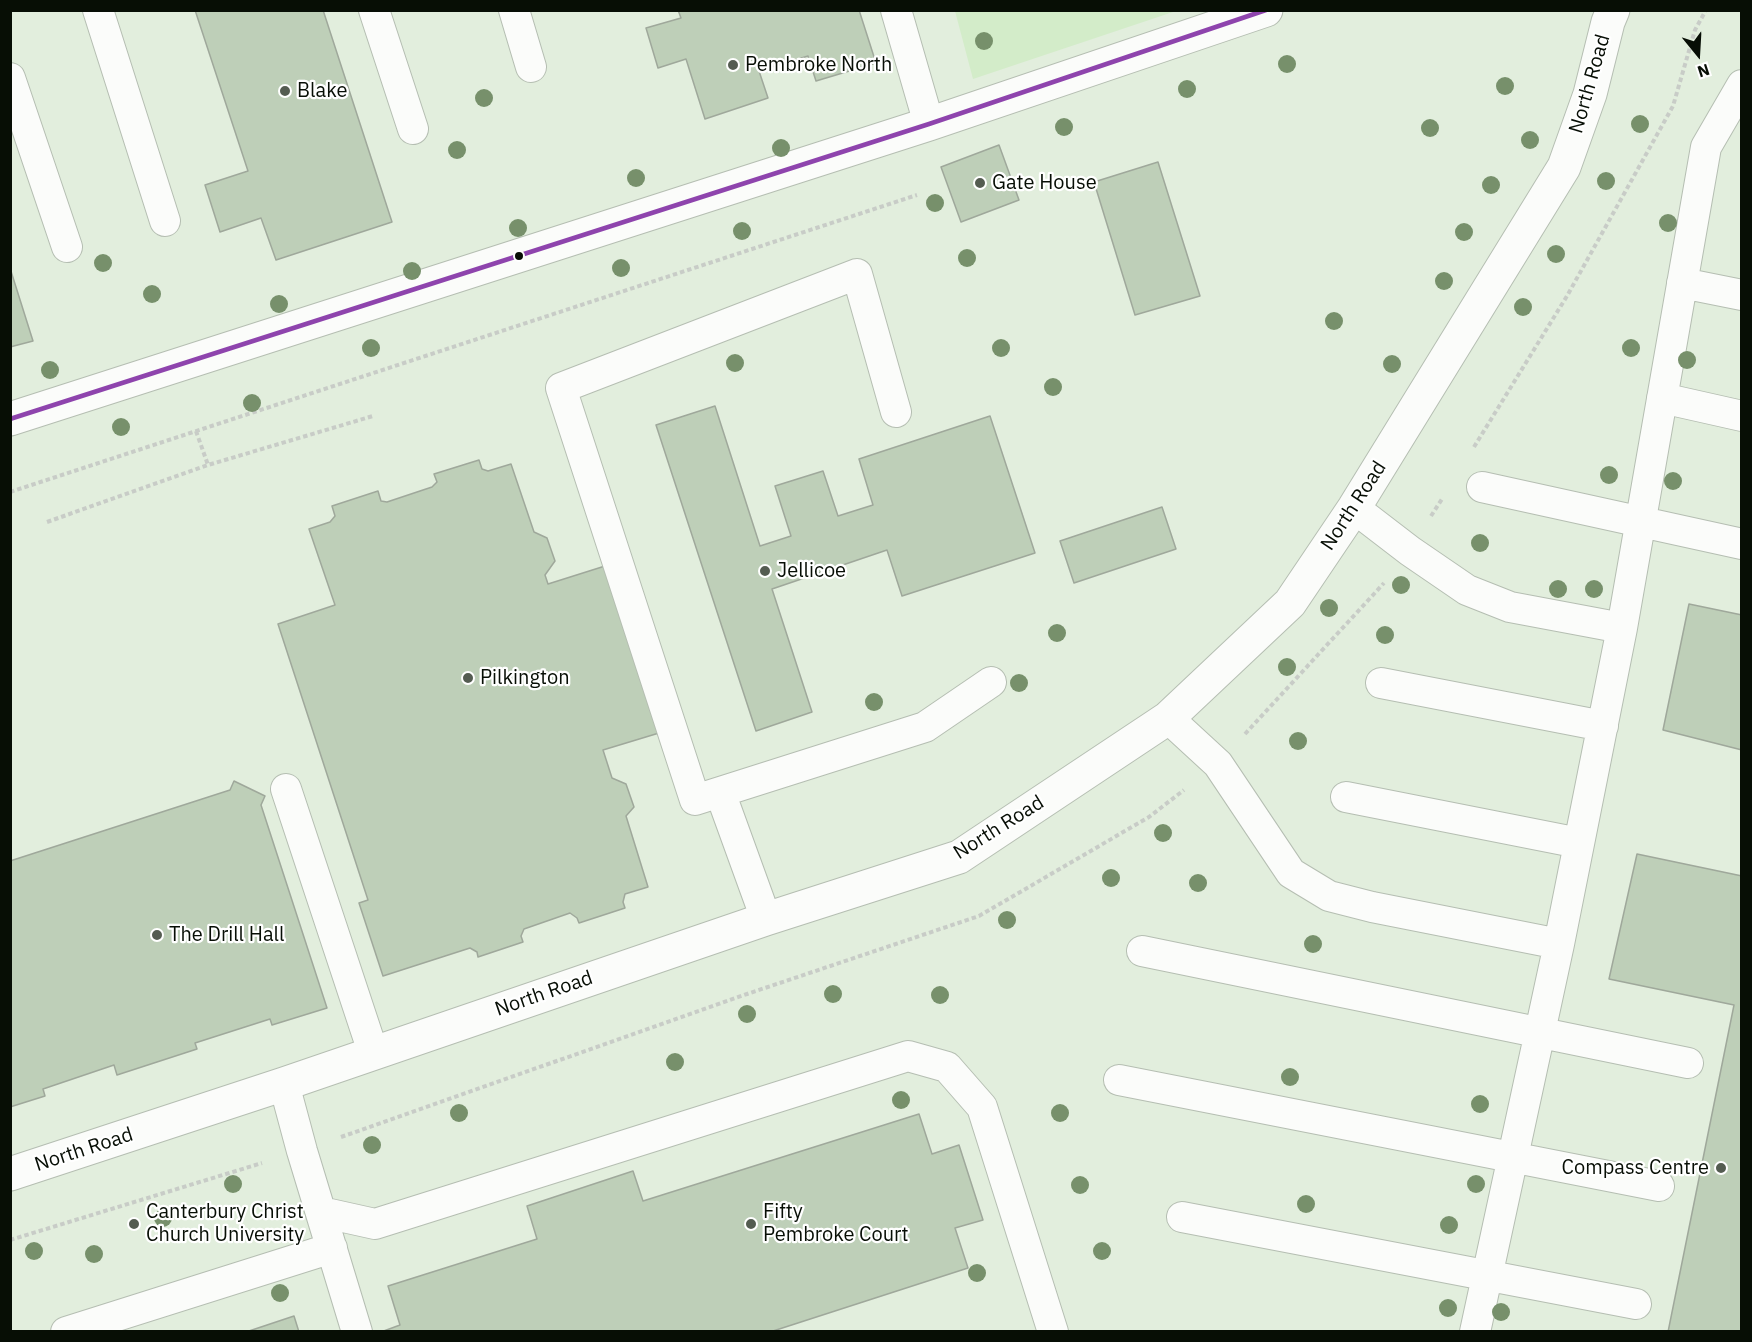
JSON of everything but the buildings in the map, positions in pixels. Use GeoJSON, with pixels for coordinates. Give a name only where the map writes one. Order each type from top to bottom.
{"type":"FeatureCollection","features":[{"type":"Feature","properties":{"kind":"street"},"geometry":{"type":"LineString","coordinates":[[10,419],[929,124],[1266,10]]}},
{"type":"Feature","properties":{"kind":"street","name":"North Road"},"geometry":{"type":"LineString","coordinates":[[10,1174],[284,1084],[766,919],[959,857],[1168,718],[1290,603],[1354,508],[1564,167],[1590,94],[1613,10]]}},
{"type":"Feature","properties":{"kind":"lane"},"geometry":{"type":"LineString","coordinates":[[98,10],[165,220]]}},
{"type":"Feature","properties":{"kind":"lane"},"geometry":{"type":"LineString","coordinates":[[374,10],[412,129]]}},
{"type":"Feature","properties":{"kind":"lane"},"geometry":{"type":"LineString","coordinates":[[514,10],[531,67]]}},
{"type":"Feature","properties":{"kind":"lane"},"geometry":{"type":"LineString","coordinates":[[896,10],[929,124]]}},
{"type":"Feature","properties":{"kind":"lane"},"geometry":{"type":"LineString","coordinates":[[10,78],[67,247]]}},
{"type":"Feature","properties":{"kind":"lane"},"geometry":{"type":"LineString","coordinates":[[1475,1332],[1559,944],[1603,726],[1706,147],[1742,85]]}},
{"type":"Feature","properties":{"kind":"lane"},"geometry":{"type":"LineString","coordinates":[[896,412],[857,274],[561,388],[695,800],[925,727],[991,682]]}},
{"type":"Feature","properties":{"kind":"lane"},"geometry":{"type":"LineString","coordinates":[[1682,283],[1742,295]]}},
{"type":"Feature","properties":{"kind":"lane"},"geometry":{"type":"LineString","coordinates":[[1662,398],[1742,416]]}},
{"type":"Feature","properties":{"kind":"lane"},"geometry":{"type":"LineString","coordinates":[[1482,487],[1742,544]]}},
{"type":"Feature","properties":{"kind":"lane"},"geometry":{"type":"LineString","coordinates":[[1354,508],[1410,551],[1467,590],[1510,608],[1622,628]]}},
{"type":"Feature","properties":{"kind":"lane"},"geometry":{"type":"LineString","coordinates":[[1381,683],[1603,726]]}},
{"type":"Feature","properties":{"kind":"lane"},"geometry":{"type":"LineString","coordinates":[[1168,718],[1218,764],[1291,873],[1329,896],[1372,907],[1559,944]]}},
{"type":"Feature","properties":{"kind":"lane"},"geometry":{"type":"LineString","coordinates":[[286,789],[373,1052]]}},
{"type":"Feature","properties":{"kind":"lane"},"geometry":{"type":"LineString","coordinates":[[720,792],[766,919]]}},
{"type":"Feature","properties":{"kind":"lane"},"geometry":{"type":"LineString","coordinates":[[1346,797],[1579,843]]}},
{"type":"Feature","properties":{"kind":"lane"},"geometry":{"type":"LineString","coordinates":[[1142,951],[1688,1063]]}},
{"type":"Feature","properties":{"kind":"lane"},"geometry":{"type":"LineString","coordinates":[[321,1212],[375,1224],[908,1056],[948,1067],[982,1107],[1053,1332]]}},
{"type":"Feature","properties":{"kind":"lane"},"geometry":{"type":"LineString","coordinates":[[1119,1080],[1659,1186]]}},
{"type":"Feature","properties":{"kind":"lane"},"geometry":{"type":"LineString","coordinates":[[284,1084],[357,1332]]}},
{"type":"Feature","properties":{"kind":"lane"},"geometry":{"type":"LineString","coordinates":[[1182,1217],[1636,1304]]}},
{"type":"Feature","properties":{"kind":"lane"},"geometry":{"type":"LineString","coordinates":[[66,1332],[332,1248]]}},
{"type":"Feature","properties":{"kind":"path"},"geometry":{"type":"LineString","coordinates":[[1473,449],[1567,296],[1673,106],[1695,30],[1706,10]]}},
{"type":"Feature","properties":{"kind":"path"},"geometry":{"type":"LineString","coordinates":[[10,492],[917,195]]}},
{"type":"Feature","properties":{"kind":"path"},"geometry":{"type":"LineString","coordinates":[[47,522],[208,465],[373,416]]}},
{"type":"Feature","properties":{"kind":"path"},"geometry":{"type":"LineString","coordinates":[[196,431],[208,465]]}},
{"type":"Feature","properties":{"kind":"path"},"geometry":{"type":"LineString","coordinates":[[10,1240],[302,1151],[747,994],[980,916],[1149,817],[1218,764],[1379,589],[1410,551],[1448,490]]}},
{"type":"Feature","properties":{"kind":"green space"},"geometry":{"type":"Polygon","coordinates":[[[955,10],[1176,11],[973,79],[955,10]]]}},
{"type":"Feature","properties":{"kind":"transit line"},"geometry":{"type":"LineString","coordinates":[[10,419],[929,124],[1266,10]]}},
{"type":"Feature","properties":{"kind":"place","name":"Pembroke North"},"geometry":{"type":"Point","coordinates":[733,65]}},
{"type":"Feature","properties":{"kind":"place","name":"Blake"},"geometry":{"type":"Point","coordinates":[285,91]}},
{"type":"Feature","properties":{"kind":"place","name":"Gate House"},"geometry":{"type":"Point","coordinates":[980,183]}},
{"type":"Feature","properties":{"kind":"place","name":"Jellicoe"},"geometry":{"type":"Point","coordinates":[765,571]}},
{"type":"Feature","properties":{"kind":"place","name":"Pilkington"},"geometry":{"type":"Point","coordinates":[468,678]}},
{"type":"Feature","properties":{"kind":"place","name":"The Drill Hall"},"geometry":{"type":"Point","coordinates":[157,935]}},
{"type":"Feature","properties":{"kind":"place","name":"Compass Centre"},"geometry":{"type":"Point","coordinates":[1721,1168]}},
{"type":"Feature","properties":{"kind":"place","name":"Canterbury Christ Church University"},"geometry":{"type":"Point","coordinates":[134,1224]}},
{"type":"Feature","properties":{"kind":"place","name":"Fifty Pembroke Court"},"geometry":{"type":"Point","coordinates":[751,1224]}}]}
